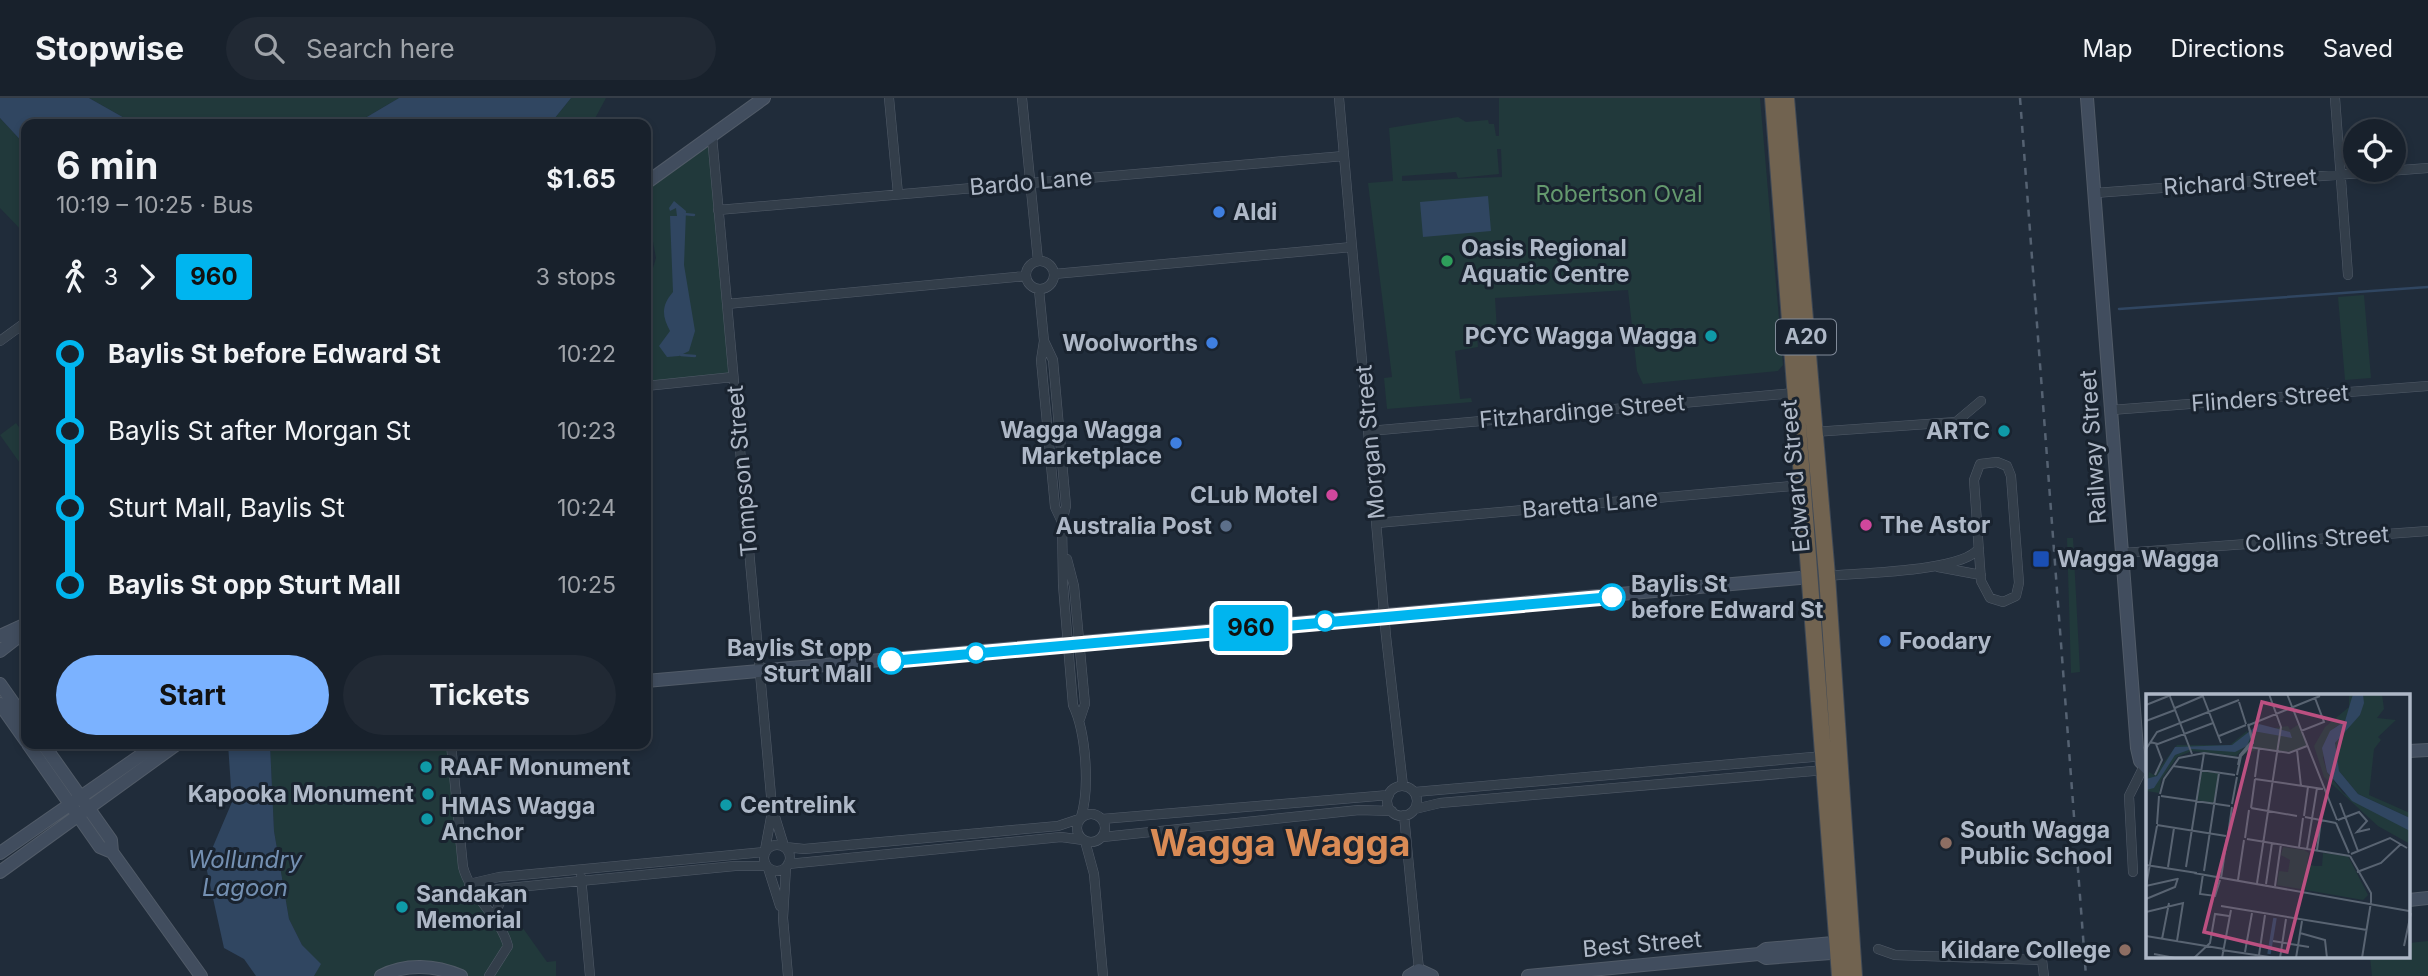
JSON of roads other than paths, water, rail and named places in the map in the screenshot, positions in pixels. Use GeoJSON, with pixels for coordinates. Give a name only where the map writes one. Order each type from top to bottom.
{"type":"FeatureCollection","features":[{"type":"Feature","properties":{"kind":"highway","name":"Edward Street"},"geometry":{"type":"LineString","coordinates":[[1773,98],[1803,392],[1814,432],[1825,763],[1845,947],[1854,976]]}},
{"type":"Feature","properties":{"kind":"highway","name":"Edward Street"},"geometry":{"type":"LineString","coordinates":[[1786,98],[1803,392],[1803,485],[1819,577],[1845,947],[1840,976]]}},
{"type":"Feature","properties":{"kind":"street"},"geometry":{"type":"LineString","coordinates":[[651,179],[764,98]]}},
{"type":"Feature","properties":{"kind":"street"},"geometry":{"type":"LineString","coordinates":[[889,98],[898,194]]}},
{"type":"Feature","properties":{"kind":"street"},"geometry":{"type":"LineString","coordinates":[[1022,98],[1038,261]]}},
{"type":"Feature","properties":{"kind":"street","name":"Morgan Street"},"geometry":{"type":"LineString","coordinates":[[1339,98],[1385,616],[1403,786]]}},
{"type":"Feature","properties":{"kind":"street","name":"Railway Street"},"geometry":{"type":"LineString","coordinates":[[2087,98],[2137,748],[2146,767],[2129,796],[2133,872]]}},
{"type":"Feature","properties":{"kind":"street"},"geometry":{"type":"LineString","coordinates":[[2335,98],[2348,275]]}},
{"type":"Feature","properties":{"kind":"street","name":"Tompson Street"},"geometry":{"type":"LineString","coordinates":[[712,136],[772,807],[784,847]]}},
{"type":"Feature","properties":{"kind":"street","name":"Bardo Lane"},"geometry":{"type":"LineString","coordinates":[[718,210],[1344,156]]}},
{"type":"Feature","properties":{"kind":"street","name":"Richard Street"},"geometry":{"type":"LineString","coordinates":[[2095,193],[2428,168]]}},
{"type":"Feature","properties":{"kind":"street"},"geometry":{"type":"LineString","coordinates":[[1054,274],[1352,247]]}},
{"type":"Feature","properties":{"kind":"street"},"geometry":{"type":"LineString","coordinates":[[1038,261],[1047,263],[1054,274],[1048,287],[1039,290],[1029,284],[1025,276],[1028,268],[1038,261]]}},
{"type":"Feature","properties":{"kind":"street"},"geometry":{"type":"LineString","coordinates":[[727,304],[1025,276]]}},
{"type":"Feature","properties":{"kind":"street"},"geometry":{"type":"LineString","coordinates":[[1039,290],[1044,341],[1041,360],[1054,496],[1062,522],[1065,551],[1063,585],[1074,643],[1073,705],[1080,719],[1086,786],[1076,827],[1084,841],[1094,874],[1103,976]]}},
{"type":"Feature","properties":{"kind":"street"},"geometry":{"type":"LineString","coordinates":[[0,341],[21,326]]}},
{"type":"Feature","properties":{"kind":"street"},"geometry":{"type":"LineString","coordinates":[[651,385],[733,377]]}},
{"type":"Feature","properties":{"kind":"street","name":"Flinders Street"},"geometry":{"type":"LineString","coordinates":[[2111,410],[2428,386]]}},
{"type":"Feature","properties":{"kind":"street","name":"Fitzhardinge Street"},"geometry":{"type":"LineString","coordinates":[[1369,431],[1803,392]]}},
{"type":"Feature","properties":{"kind":"street"},"geometry":{"type":"LineString","coordinates":[[1814,432],[1956,422],[1982,401]]}},
{"type":"Feature","properties":{"kind":"street"},"geometry":{"type":"LineString","coordinates":[[2001,463],[2009,468],[2011,475],[2018,591],[2010,600],[1994,601],[1984,591],[1979,548],[1975,471],[1982,464],[2001,463]]}},
{"type":"Feature","properties":{"kind":"street","name":"Baretta Lane"},"geometry":{"type":"LineString","coordinates":[[1377,523],[1803,485]]}},
{"type":"Feature","properties":{"kind":"street","name":"Collins Street"},"geometry":{"type":"LineString","coordinates":[[2123,553],[2428,531]]}},
{"type":"Feature","properties":{"kind":"street"},"geometry":{"type":"LineString","coordinates":[[651,681],[1938,567],[1970,557],[1979,548]]}},
{"type":"Feature","properties":{"kind":"street"},"geometry":{"type":"LineString","coordinates":[[1938,567],[1981,575]]}},
{"type":"Feature","properties":{"kind":"street"},"geometry":{"type":"LineString","coordinates":[[0,636],[11,628],[21,626]]}},
{"type":"Feature","properties":{"kind":"street"},"geometry":{"type":"LineString","coordinates":[[0,650],[18,638],[21,632]]}},
{"type":"Feature","properties":{"kind":"street"},"geometry":{"type":"LineString","coordinates":[[0,684],[21,714]]}},
{"type":"Feature","properties":{"kind":"street"},"geometry":{"type":"LineString","coordinates":[[0,704],[21,734]]}},
{"type":"Feature","properties":{"kind":"street"},"geometry":{"type":"LineString","coordinates":[[33,749],[79,806]]}},
{"type":"Feature","properties":{"kind":"street"},"geometry":{"type":"LineString","coordinates":[[46,749],[100,847],[112,852],[201,976]]}},
{"type":"Feature","properties":{"kind":"street"},"geometry":{"type":"LineString","coordinates":[[0,872],[151,749]]}},
{"type":"Feature","properties":{"kind":"street"},"geometry":{"type":"LineString","coordinates":[[0,853],[169,749]]}},
{"type":"Feature","properties":{"kind":"street"},"geometry":{"type":"LineString","coordinates":[[451,749],[462,859],[469,884],[493,918],[508,946],[489,976]]}},
{"type":"Feature","properties":{"kind":"street"},"geometry":{"type":"LineString","coordinates":[[2410,751],[2428,750]]}},
{"type":"Feature","properties":{"kind":"street"},"geometry":{"type":"LineString","coordinates":[[1748,762],[1750,776]]}},
{"type":"Feature","properties":{"kind":"street"},"geometry":{"type":"LineString","coordinates":[[1391,811],[1389,795],[1394,788],[1403,786],[1415,792],[1748,762],[1825,763]]}},
{"type":"Feature","properties":{"kind":"street"},"geometry":{"type":"LineString","coordinates":[[469,884],[496,877],[649,864],[767,867],[779,871],[787,866],[861,856],[1061,837],[1084,841],[1170,828],[1273,818],[1391,811],[1404,815],[1415,808],[1482,799],[1750,776],[1825,763]]}},
{"type":"Feature","properties":{"kind":"street"},"geometry":{"type":"LineString","coordinates":[[1697,766],[1698,781]]}},
{"type":"Feature","properties":{"kind":"street"},"geometry":{"type":"LineString","coordinates":[[1640,771],[1641,786]]}},
{"type":"Feature","properties":{"kind":"street"},"geometry":{"type":"LineString","coordinates":[[1589,777],[1590,790]]}},
{"type":"Feature","properties":{"kind":"street"},"geometry":{"type":"LineString","coordinates":[[1532,783],[1533,795]]}},
{"type":"Feature","properties":{"kind":"street"},"geometry":{"type":"LineString","coordinates":[[1086,786],[1105,826],[1094,874]]}},
{"type":"Feature","properties":{"kind":"street"},"geometry":{"type":"LineString","coordinates":[[1480,788],[1482,799]]}},
{"type":"Feature","properties":{"kind":"street"},"geometry":{"type":"LineString","coordinates":[[1415,792],[1415,808]]}},
{"type":"Feature","properties":{"kind":"street"},"geometry":{"type":"LineString","coordinates":[[478,896],[506,889],[651,874],[765,851],[772,845],[860,845],[1058,826],[1090,813],[1102,818],[1169,815],[1389,795]]}},
{"type":"Feature","properties":{"kind":"street"},"geometry":{"type":"LineString","coordinates":[[1317,803],[1318,814]]}},
{"type":"Feature","properties":{"kind":"street","name":"Tompson Street"},"geometry":{"type":"LineString","coordinates":[[765,851],[772,807]]}},
{"type":"Feature","properties":{"kind":"street"},"geometry":{"type":"LineString","coordinates":[[1272,807],[1273,818]]}},
{"type":"Feature","properties":{"kind":"street"},"geometry":{"type":"LineString","coordinates":[[1216,811],[1218,823]]}},
{"type":"Feature","properties":{"kind":"street"},"geometry":{"type":"LineString","coordinates":[[1169,815],[1170,828]]}},
{"type":"Feature","properties":{"kind":"street"},"geometry":{"type":"LineString","coordinates":[[1404,815],[1414,973],[1432,976]]}},
{"type":"Feature","properties":{"kind":"street"},"geometry":{"type":"LineString","coordinates":[[1006,830],[1007,842]]}},
{"type":"Feature","properties":{"kind":"street"},"geometry":{"type":"LineString","coordinates":[[961,835],[962,847]]}},
{"type":"Feature","properties":{"kind":"street"},"geometry":{"type":"LineString","coordinates":[[904,840],[906,852]]}},
{"type":"Feature","properties":{"kind":"street"},"geometry":{"type":"LineString","coordinates":[[860,845],[861,856]]}},
{"type":"Feature","properties":{"kind":"street"},"geometry":{"type":"LineString","coordinates":[[784,847],[790,855],[783,918],[788,976]]}},
{"type":"Feature","properties":{"kind":"street"},"geometry":{"type":"LineString","coordinates":[[765,851],[767,867],[783,918]]}},
{"type":"Feature","properties":{"kind":"street"},"geometry":{"type":"LineString","coordinates":[[649,864],[651,874]]}},
{"type":"Feature","properties":{"kind":"street"},"geometry":{"type":"LineString","coordinates":[[580,870],[590,976]]}},
{"type":"Feature","properties":{"kind":"street"},"geometry":{"type":"LineString","coordinates":[[493,918],[506,889]]}},
{"type":"Feature","properties":{"kind":"street"},"geometry":{"type":"LineString","coordinates":[[2410,900],[2428,898]]}},
{"type":"Feature","properties":{"kind":"street","name":"Best Street"},"geometry":{"type":"LineString","coordinates":[[1528,976],[1759,954],[1766,958],[1845,947]]}},
{"type":"Feature","properties":{"kind":"street"},"geometry":{"type":"LineString","coordinates":[[1878,949],[1895,955],[2042,960],[2044,976]]}},
{"type":"Feature","properties":{"kind":"street"},"geometry":{"type":"LineString","coordinates":[[381,976],[399,969],[425,967],[461,976]]}},
{"type":"Feature","properties":{"kind":"water"},"geometry":{"type":"Polygon","coordinates":[[[0,98],[89,98],[126,119],[21,119],[21,141],[0,118],[0,98]]]}},
{"type":"Feature","properties":{"kind":"water"},"geometry":{"type":"Polygon","coordinates":[[[399,98],[571,98],[554,119],[363,119],[399,98]]]}},
{"type":"Feature","properties":{"kind":"water"},"geometry":{"type":"Polygon","coordinates":[[[1488,196],[1491,231],[1423,237],[1420,202],[1488,196]]]}},
{"type":"Feature","properties":{"kind":"water"},"geometry":{"type":"Polygon","coordinates":[[[674,201],[686,211],[684,265],[695,331],[689,351],[679,356],[667,357],[659,346],[670,331],[664,311],[673,292],[670,216],[677,216],[676,208],[670,211],[669,208],[674,201]]]}},
{"type":"Feature","properties":{"kind":"water","name":"Wollundry Lagoon"},"geometry":{"type":"Polygon","coordinates":[[[228,749],[270,749],[274,831],[289,919],[302,945],[321,964],[314,976],[256,976],[244,959],[224,948],[207,871],[209,856],[232,802],[228,749]]]}},
{"type":"Feature","properties":{"kind":"waterway"},"geometry":{"type":"LineString","coordinates":[[684,214],[694,215]]}},
{"type":"Feature","properties":{"kind":"waterway"},"geometry":{"type":"LineString","coordinates":[[2119,309],[2428,287]]}},
{"type":"Feature","properties":{"kind":"waterway"},"geometry":{"type":"LineString","coordinates":[[681,355],[695,356]]}},
{"type":"Feature","properties":{"kind":"railway"},"geometry":{"type":"LineString","coordinates":[[2020,98],[2086,976]]}},
{"type":"Feature","properties":{"kind":"place","name":"Aldi"},"geometry":{"type":"Point","coordinates":[1219,212]}},
{"type":"Feature","properties":{"kind":"place","name":"Oasis Regional Aquatic Centre"},"geometry":{"type":"Point","coordinates":[1447,261]}},
{"type":"Feature","properties":{"kind":"place","name":"PCYC Wagga Wagga"},"geometry":{"type":"Point","coordinates":[1711,336]}},
{"type":"Feature","properties":{"kind":"place","name":"Woolworths"},"geometry":{"type":"Point","coordinates":[1212,343]}},
{"type":"Feature","properties":{"kind":"place","name":"ARTC"},"geometry":{"type":"Point","coordinates":[2004,431]}},
{"type":"Feature","properties":{"kind":"place","name":"Wagga Wagga Marketplace"},"geometry":{"type":"Point","coordinates":[1176,443]}},
{"type":"Feature","properties":{"kind":"place","name":"CLub Motel"},"geometry":{"type":"Point","coordinates":[1332,495]}},
{"type":"Feature","properties":{"kind":"place","name":"The Astor"},"geometry":{"type":"Point","coordinates":[1866,525]}},
{"type":"Feature","properties":{"kind":"place","name":"Australia Post"},"geometry":{"type":"Point","coordinates":[1226,526]}},
{"type":"Feature","properties":{"kind":"place","name":"Wagga Wagga"},"geometry":{"type":"Point","coordinates":[2041,559]}},
{"type":"Feature","properties":{"kind":"place","name":"Baylis St before Edward St"},"geometry":{"type":"Point","coordinates":[1612,597]}},
{"type":"Feature","properties":{"kind":"place","name":"Foodary"},"geometry":{"type":"Point","coordinates":[1885,641]}},
{"type":"Feature","properties":{"kind":"place","name":"Baylis St opp Sturt Mall"},"geometry":{"type":"Point","coordinates":[891,661]}},
{"type":"Feature","properties":{"kind":"place","name":"RAAF Monument"},"geometry":{"type":"Point","coordinates":[426,767]}},
{"type":"Feature","properties":{"kind":"place","name":"Kapooka Monument"},"geometry":{"type":"Point","coordinates":[428,794]}},
{"type":"Feature","properties":{"kind":"place","name":"Centrelink"},"geometry":{"type":"Point","coordinates":[726,805]}},
{"type":"Feature","properties":{"kind":"place","name":"HMAS Wagga Anchor"},"geometry":{"type":"Point","coordinates":[427,819]}},
{"type":"Feature","properties":{"kind":"place","name":"South Wagga Public School"},"geometry":{"type":"Point","coordinates":[1946,843]}},
{"type":"Feature","properties":{"kind":"place","name":"Sandakan Memorial"},"geometry":{"type":"Point","coordinates":[402,907]}},
{"type":"Feature","properties":{"kind":"place","name":"Kildare College"},"geometry":{"type":"Point","coordinates":[2125,950]}},
{"type":"Feature","properties":{"kind":"district","name":"Wagga Wagga"},"geometry":{"type":"Point","coordinates":[1280,843]}},
{"type":"Feature","properties":{"kind":"park label","name":"Robertson Oval"},"geometry":{"type":"Point","coordinates":[1619,194]}}]}
